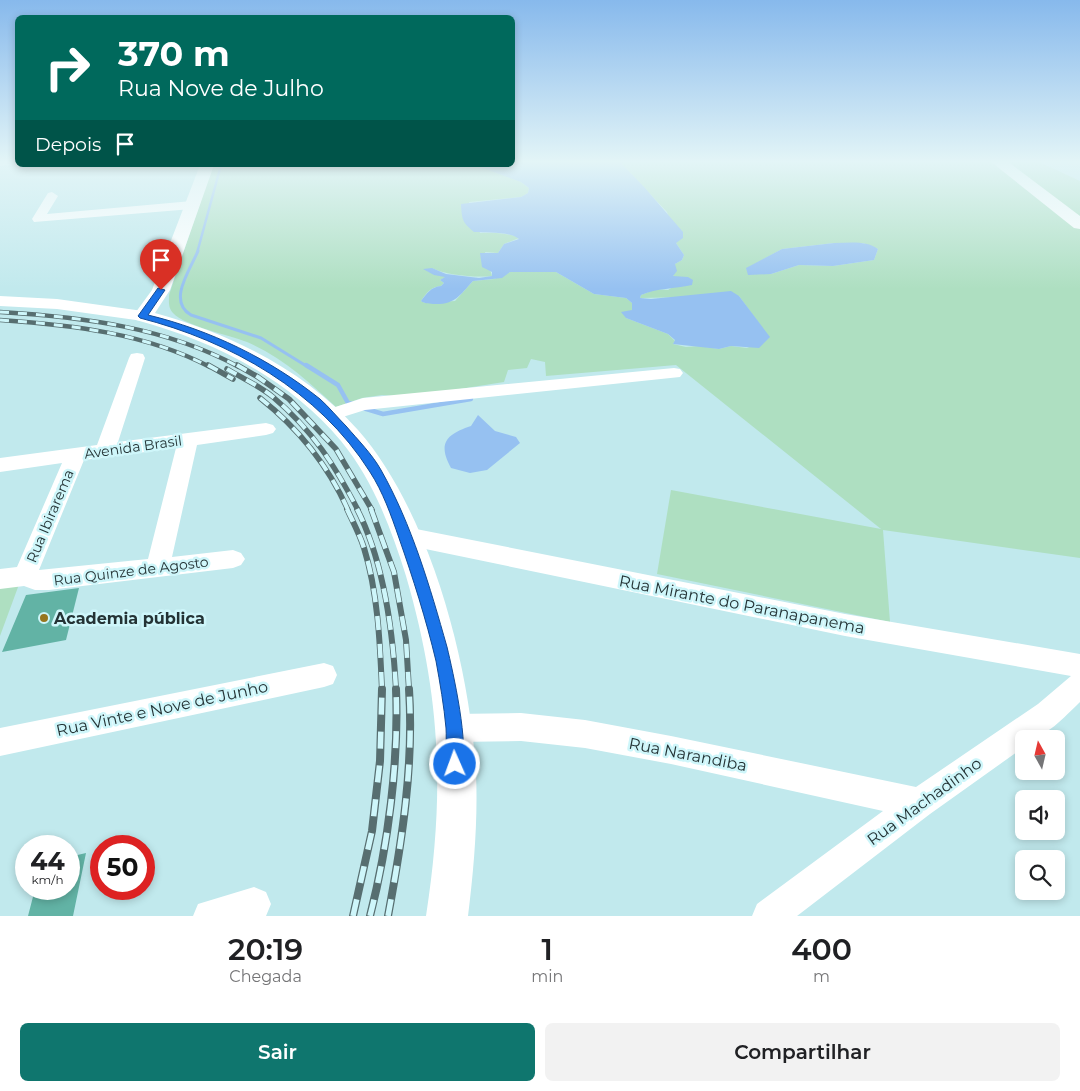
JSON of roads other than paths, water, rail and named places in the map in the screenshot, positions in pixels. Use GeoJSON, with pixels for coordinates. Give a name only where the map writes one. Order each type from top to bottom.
{"type":"FeatureCollection","features":[{"type":"Feature","properties":{"kind":"highway"},"geometry":{"type":"LineString","coordinates":[[1055,204],[1080,224]]}},
{"type":"Feature","properties":{"kind":"main road"},"geometry":{"type":"LineString","coordinates":[[192,205],[161,290],[143,316],[164,321],[244,353],[337,413],[375,470],[392,502],[406,536],[423,587],[443,662],[454,728],[457,799],[453,872],[447,916]]}},
{"type":"Feature","properties":{"kind":"street"},"geometry":{"type":"LineString","coordinates":[[47,204],[38,219],[192,205]]}},
{"type":"Feature","properties":{"kind":"street"},"geometry":{"type":"LineString","coordinates":[[0,301],[57,304],[143,316]]}},
{"type":"Feature","properties":{"kind":"street"},"geometry":{"type":"LineString","coordinates":[[105,451],[137,358]]}},
{"type":"Feature","properties":{"kind":"street"},"geometry":{"type":"LineString","coordinates":[[337,413],[363,404],[674,373]]}},
{"type":"Feature","properties":{"kind":"street","name":"Avenida Brasil"},"geometry":{"type":"LineString","coordinates":[[0,465],[266,429]]}},
{"type":"Feature","properties":{"kind":"street"},"geometry":{"type":"LineString","coordinates":[[158,568],[188,440]]}},
{"type":"Feature","properties":{"kind":"street","name":"Rua Ibirarema"},"geometry":{"type":"LineString","coordinates":[[25,576],[76,455]]}},
{"type":"Feature","properties":{"kind":"street","name":"Rua Mirante do Paranapanema"},"geometry":{"type":"LineString","coordinates":[[406,536],[846,625],[1080,666]]}},
{"type":"Feature","properties":{"kind":"street","name":"Rua Quinze de Agosto"},"geometry":{"type":"LineString","coordinates":[[0,579],[25,576],[35,580],[48,580],[233,559]]}},
{"type":"Feature","properties":{"kind":"street","name":"Rua Vinte e Nove de Junho"},"geometry":{"type":"LineString","coordinates":[[0,742],[324,674]]}},
{"type":"Feature","properties":{"kind":"street","name":"Rua Machadinho"},"geometry":{"type":"LineString","coordinates":[[768,916],[919,803],[1048,713],[1080,685]]}},
{"type":"Feature","properties":{"kind":"street","name":"Rua Narandiba"},"geometry":{"type":"LineString","coordinates":[[454,728],[521,727],[585,734],[671,750],[919,803]]}},
{"type":"Feature","properties":{"kind":"street"},"geometry":{"type":"LineString","coordinates":[[210,916],[254,904]]}},
{"type":"Feature","properties":{"kind":"water"},"geometry":{"type":"Polygon","coordinates":[[[461,204],[659,204],[683,232],[683,238],[676,243],[684,255],[682,260],[675,264],[677,271],[673,276],[688,277],[693,280],[692,285],[653,291],[641,295],[640,298],[651,299],[731,291],[739,296],[770,337],[759,348],[731,346],[719,349],[673,344],[675,340],[668,334],[626,318],[621,312],[632,310],[632,303],[626,298],[594,294],[556,272],[510,272],[502,278],[473,281],[460,295],[447,303],[425,303],[421,301],[427,293],[441,286],[444,283],[440,280],[445,277],[434,275],[423,269],[432,268],[446,274],[479,278],[492,276],[492,272],[482,267],[480,253],[498,253],[504,244],[519,239],[515,236],[504,234],[474,232],[467,226],[462,217],[461,204]]]}},
{"type":"Feature","properties":{"kind":"water"},"geometry":{"type":"Polygon","coordinates":[[[834,243],[863,243],[878,249],[874,260],[833,266],[799,265],[771,274],[748,275],[746,268],[782,249],[834,243]]]}},
{"type":"Feature","properties":{"kind":"water"},"geometry":{"type":"Polygon","coordinates":[[[478,415],[495,431],[516,437],[520,443],[487,470],[470,473],[451,468],[445,452],[447,441],[456,432],[471,426],[478,415]]]}},
{"type":"Feature","properties":{"kind":"waterway"},"geometry":{"type":"LineString","coordinates":[[197,253],[210,204]]}},
{"type":"Feature","properties":{"kind":"waterway"},"geometry":{"type":"LineString","coordinates":[[198,251],[182,285],[181,302],[184,309],[191,315],[261,338],[308,367]]}},
{"type":"Feature","properties":{"kind":"waterway"},"geometry":{"type":"LineString","coordinates":[[306,365],[338,385],[348,403],[353,404]]}},
{"type":"Feature","properties":{"kind":"waterway"},"geometry":{"type":"LineString","coordinates":[[363,408],[383,414],[471,399]]}},
{"type":"Feature","properties":{"kind":"railway"},"geometry":{"type":"LineString","coordinates":[[0,312],[62,317],[123,326],[182,342],[211,353],[239,367]]}},
{"type":"Feature","properties":{"kind":"railway"},"geometry":{"type":"LineString","coordinates":[[0,320],[81,328],[108,333],[160,346],[210,367]]}},
{"type":"Feature","properties":{"kind":"railway"},"geometry":{"type":"LineString","coordinates":[[208,365],[233,379]]}},
{"type":"Feature","properties":{"kind":"railway"},"geometry":{"type":"LineString","coordinates":[[237,365],[289,399],[336,449],[372,510]]}},
{"type":"Feature","properties":{"kind":"railway"},"geometry":{"type":"LineString","coordinates":[[227,369],[268,393],[300,423],[322,449],[358,510]]}},
{"type":"Feature","properties":{"kind":"railway"},"geometry":{"type":"LineString","coordinates":[[260,398],[287,422],[311,448],[340,493],[348,510]]}},
{"type":"Feature","properties":{"kind":"railway"},"geometry":{"type":"LineString","coordinates":[[347,509],[362,543],[369,565],[379,636],[382,690]]}},
{"type":"Feature","properties":{"kind":"railway"},"geometry":{"type":"LineString","coordinates":[[357,509],[374,551],[386,598],[396,690]]}},
{"type":"Feature","properties":{"kind":"railway"},"geometry":{"type":"LineString","coordinates":[[371,509],[394,572],[406,640],[409,690]]}},
{"type":"Feature","properties":{"kind":"railway"},"geometry":{"type":"LineString","coordinates":[[388,916],[406,803],[410,746],[409,689]]}},
{"type":"Feature","properties":{"kind":"railway"},"geometry":{"type":"LineString","coordinates":[[353,916],[372,831],[380,761],[382,690]]}},
{"type":"Feature","properties":{"kind":"railway"},"geometry":{"type":"LineString","coordinates":[[370,916],[382,861],[391,803],[396,745],[396,690]]}},
{"type":"Feature","properties":{"kind":"place","name":"Academia pública"},"geometry":{"type":"Point","coordinates":[44,618]}}]}
